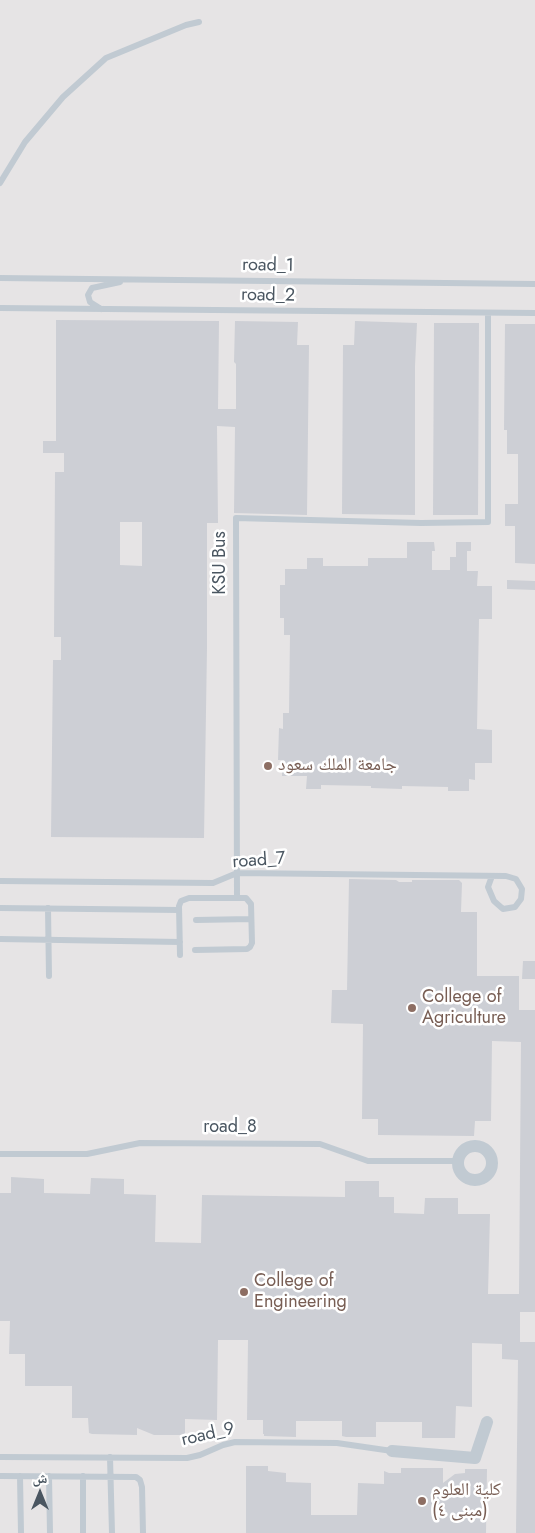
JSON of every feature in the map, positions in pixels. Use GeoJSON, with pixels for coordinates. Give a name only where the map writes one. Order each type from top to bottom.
{"type":"FeatureCollection","features":[{"type":"Feature","properties":{"kind":"street"},"geometry":{"type":"LineString","coordinates":[[392,1451],[475,1458],[487,1422]]}},
{"type":"Feature","properties":{"kind":"lane"},"geometry":{"type":"LineString","coordinates":[[0,183],[25,142],[63,97],[106,58],[186,24],[199,22]]}},
{"type":"Feature","properties":{"kind":"lane","name":"road_1"},"geometry":{"type":"LineString","coordinates":[[0,278],[535,284]]}},
{"type":"Feature","properties":{"kind":"lane"},"geometry":{"type":"LineString","coordinates":[[102,309],[90,302],[88,295],[92,288],[131,279]]}},
{"type":"Feature","properties":{"kind":"lane","name":"road_2"},"geometry":{"type":"LineString","coordinates":[[0,308],[535,314]]}},
{"type":"Feature","properties":{"kind":"lane","name":"KSU Bus"},"geometry":{"type":"LineString","coordinates":[[237,898],[236,518],[420,523],[488,522],[488,313]]}},
{"type":"Feature","properties":{"kind":"lane","name":"road_7"},"geometry":{"type":"LineString","coordinates":[[0,881],[212,883],[237,873],[492,876],[512,877],[519,882],[522,888],[522,895],[515,908],[503,909],[494,901],[488,886],[492,876]]}},
{"type":"Feature","properties":{"kind":"lane"},"geometry":{"type":"LineString","coordinates":[[180,955],[179,910],[181,901],[189,898],[246,898],[249,900],[251,904],[252,943],[250,947],[247,949],[195,950]]}},
{"type":"Feature","properties":{"kind":"lane"},"geometry":{"type":"LineString","coordinates":[[0,908],[179,910]]}},
{"type":"Feature","properties":{"kind":"lane"},"geometry":{"type":"LineString","coordinates":[[48,908],[49,976]]}},
{"type":"Feature","properties":{"kind":"lane"},"geometry":{"type":"LineString","coordinates":[[196,920],[251,919]]}},
{"type":"Feature","properties":{"kind":"lane"},"geometry":{"type":"LineString","coordinates":[[0,939],[180,942]]}},
{"type":"Feature","properties":{"kind":"lane","name":"road_8"},"geometry":{"type":"LineString","coordinates":[[0,1154],[88,1154],[140,1142],[320,1144],[368,1161],[458,1161]]}},
{"type":"Feature","properties":{"kind":"lane","name":"road_9"},"geometry":{"type":"LineString","coordinates":[[0,1457],[187,1458],[235,1442],[337,1443],[392,1451]]}},
{"type":"Feature","properties":{"kind":"lane"},"geometry":{"type":"LineString","coordinates":[[110,1457],[112,1533]]}},
{"type":"Feature","properties":{"kind":"lane"},"geometry":{"type":"LineString","coordinates":[[0,1476],[136,1477],[140,1480],[142,1487],[143,1533]]}},
{"type":"Feature","properties":{"kind":"lane"},"geometry":{"type":"LineString","coordinates":[[20,1476],[21,1533]]}},
{"type":"Feature","properties":{"kind":"lane"},"geometry":{"type":"LineString","coordinates":[[49,1476],[50,1533]]}},
{"type":"Feature","properties":{"kind":"lane"},"geometry":{"type":"LineString","coordinates":[[83,1476],[83,1533]]}},
{"type":"Feature","properties":{"kind":"shaded area","name":"جامعة الملك سعود"},"geometry":{"type":"Polygon","coordinates":[[[0,0],[535,0],[535,1533],[0,1533],[0,0]]]}},
{"type":"Feature","properties":{"kind":"building"},"geometry":{"type":"Polygon","coordinates":[[[56,320],[219,321],[218,409],[236,409],[235,321],[298,322],[297,345],[309,345],[307,515],[234,513],[235,427],[217,426],[218,523],[207,523],[204,838],[51,837],[53,660],[61,660],[61,637],[54,637],[55,472],[64,472],[64,453],[43,453],[43,441],[56,441],[56,320]],[[120,522],[120,565],[142,566],[142,522],[120,522]]]}},
{"type":"Feature","properties":{"kind":"building"},"geometry":{"type":"Polygon","coordinates":[[[355,321],[417,323],[415,366],[415,515],[342,514],[343,345],[354,345],[355,321]]]}},
{"type":"Feature","properties":{"kind":"building"},"geometry":{"type":"Polygon","coordinates":[[[434,323],[479,323],[478,515],[433,515],[434,323]]]}},
{"type":"Feature","properties":{"kind":"building"},"geometry":{"type":"Polygon","coordinates":[[[505,324],[535,324],[535,564],[515,563],[515,526],[505,526],[505,504],[518,504],[518,454],[507,454],[507,430],[504,430],[505,324]]]}},
{"type":"Feature","properties":{"kind":"building"},"geometry":{"type":"Polygon","coordinates":[[[407,542],[434,542],[435,551],[432,551],[432,570],[450,570],[450,557],[456,557],[456,542],[471,542],[471,551],[467,551],[467,571],[478,571],[477,586],[492,586],[492,619],[479,619],[477,729],[492,730],[492,763],[475,763],[475,780],[469,779],[469,791],[448,791],[448,787],[402,786],[402,789],[321,785],[321,789],[306,789],[307,776],[282,776],[282,760],[278,760],[279,728],[283,729],[283,713],[289,713],[290,635],[284,635],[284,618],[280,618],[280,585],[285,585],[285,569],[307,569],[307,558],[323,558],[323,566],[368,566],[368,558],[407,558],[407,542]]]}},
{"type":"Feature","properties":{"kind":"building"},"geometry":{"type":"Polygon","coordinates":[[[507,580],[535,581],[535,590],[507,589],[507,580]]]}},
{"type":"Feature","properties":{"kind":"building","name":"College of Engineering"},"geometry":{"type":"Polygon","coordinates":[[[349,879],[396,880],[399,882],[412,882],[412,880],[459,880],[462,883],[461,912],[477,912],[477,976],[519,976],[519,1010],[535,1010],[535,1312],[520,1312],[520,1342],[535,1342],[535,1533],[516,1533],[518,1360],[502,1359],[502,1344],[472,1343],[472,1407],[456,1406],[455,1438],[422,1438],[422,1422],[376,1422],[376,1437],[346,1437],[342,1436],[342,1421],[296,1421],[296,1437],[264,1436],[263,1420],[247,1420],[248,1340],[218,1340],[217,1420],[185,1419],[185,1435],[154,1435],[137,1428],[137,1435],[92,1434],[89,1433],[88,1418],[72,1418],[72,1386],[25,1386],[25,1354],[9,1354],[10,1321],[0,1321],[0,1193],[11,1193],[11,1177],[44,1179],[44,1193],[90,1194],[91,1178],[124,1179],[124,1194],[156,1195],[155,1242],[201,1243],[202,1195],[345,1197],[345,1181],[379,1181],[379,1197],[394,1197],[394,1213],[424,1214],[425,1198],[458,1198],[458,1214],[490,1214],[488,1294],[519,1294],[521,1042],[492,1041],[491,1121],[475,1121],[474,1136],[378,1135],[378,1119],[362,1119],[363,1024],[331,1023],[332,990],[347,990],[349,879]]]}},
{"type":"Feature","properties":{"kind":"building"},"geometry":{"type":"Polygon","coordinates":[[[523,961],[535,961],[535,979],[522,979],[523,961]]]}},
{"type":"Feature","properties":{"kind":"building","name":"كلية العلوم (مبنى ٤)"},"geometry":{"type":"Polygon","coordinates":[[[246,1466],[268,1466],[268,1471],[286,1473],[286,1482],[311,1483],[311,1515],[357,1515],[358,1483],[384,1484],[384,1471],[401,1473],[401,1468],[443,1468],[443,1483],[455,1474],[465,1473],[465,1469],[487,1469],[486,1533],[246,1533],[246,1466]]]}},
{"type":"Feature","properties":{"kind":"place","name":"جامعة الملك سعود"},"geometry":{"type":"Point","coordinates":[268,766]}},
{"type":"Feature","properties":{"kind":"place","name":"College of Agriculture"},"geometry":{"type":"Point","coordinates":[412,1008]}},
{"type":"Feature","properties":{"kind":"place","name":"College of Engineering"},"geometry":{"type":"Point","coordinates":[244,1292]}},
{"type":"Feature","properties":{"kind":"place","name":"كلية العلوم (مبنى ٤)"},"geometry":{"type":"Point","coordinates":[422,1501]}}]}
